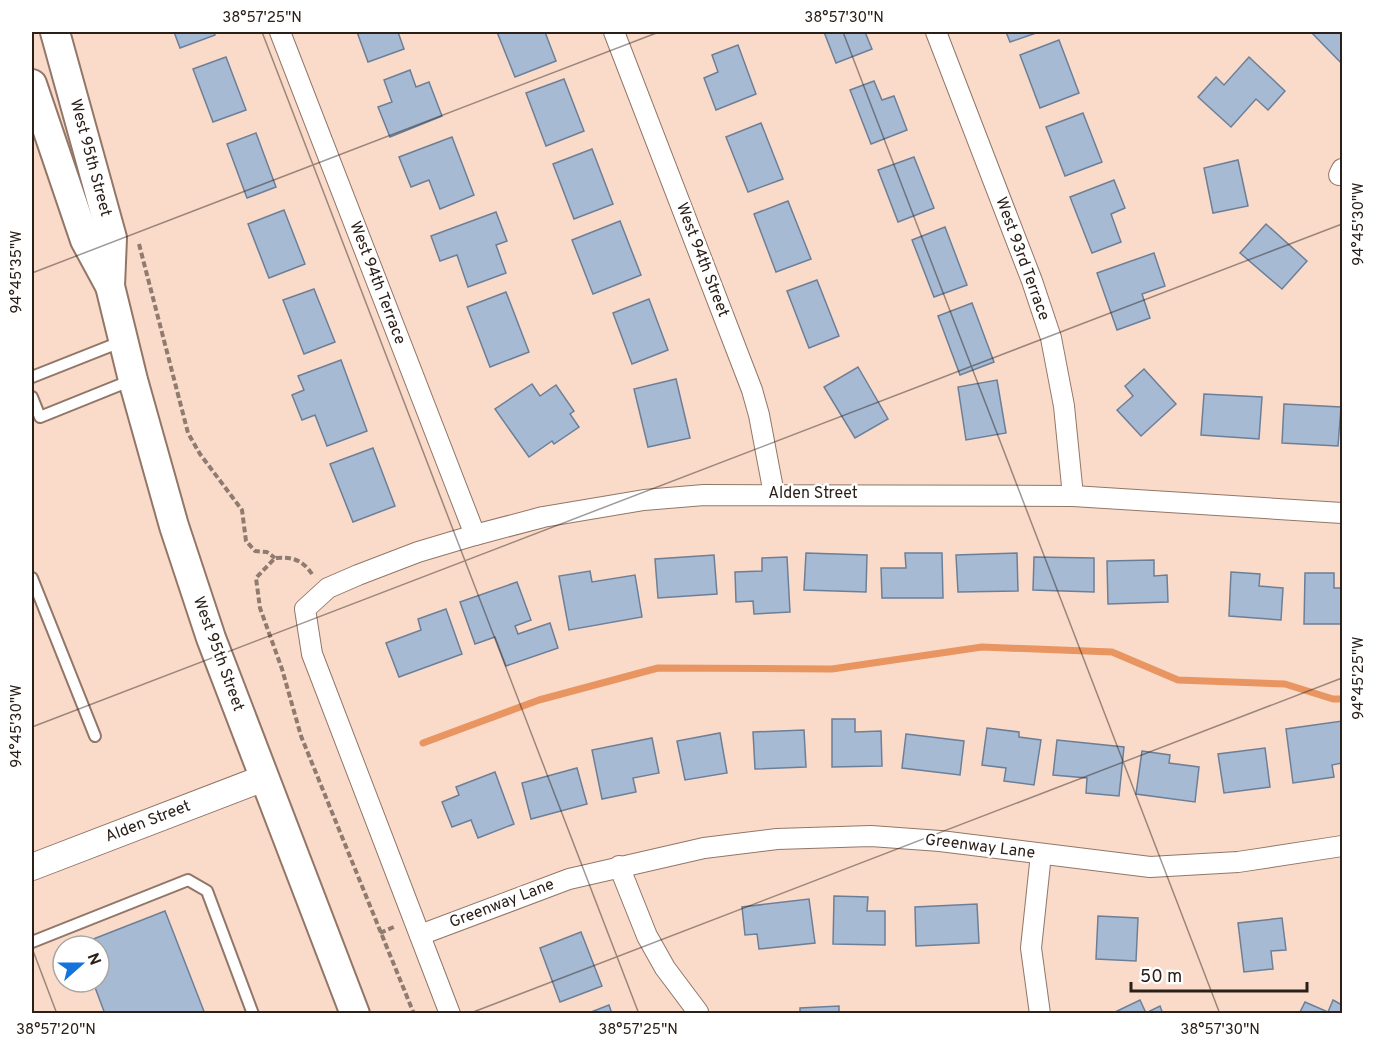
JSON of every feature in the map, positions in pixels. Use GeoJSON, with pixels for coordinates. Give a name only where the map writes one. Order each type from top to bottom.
{"type":"FeatureCollection","features":[{"type":"Feature","properties":{"kind":"main road","name":"West 95th Street"},"geometry":{"type":"LineString","coordinates":[[55,32],[112,238],[110,286]]}},
{"type":"Feature","properties":{"kind":"main road","name":"West 95th Street"},"geometry":{"type":"LineString","coordinates":[[32,84],[85,240],[110,286],[133,380],[174,526],[211,638],[355,1014]]}},
{"type":"Feature","properties":{"kind":"street","name":"West 94th Terrace"},"geometry":{"type":"LineString","coordinates":[[280,32],[475,535]]}},
{"type":"Feature","properties":{"kind":"street","name":"West 94th Street"},"geometry":{"type":"LineString","coordinates":[[614,32],[752,390],[774,494]]}},
{"type":"Feature","properties":{"kind":"street","name":"West 93rd Terrace"},"geometry":{"type":"LineString","coordinates":[[936,32],[1032,280],[1051,338],[1064,406],[1074,496]]}},
{"type":"Feature","properties":{"kind":"street","name":"Alden Street"},"geometry":{"type":"LineString","coordinates":[[420,935],[312,654],[305,609],[328,588],[418,552],[543,517],[644,500],[704,495],[1074,496],[1342,513]]}},
{"type":"Feature","properties":{"kind":"street","name":"Alden Street"},"geometry":{"type":"LineString","coordinates":[[32,867],[264,778]]}},
{"type":"Feature","properties":{"kind":"street","name":"Greenway Lane"},"geometry":{"type":"LineString","coordinates":[[420,935],[559,883],[619,866],[704,848],[800,838],[871,836],[940,841],[1150,867],[1238,862],[1342,846]]}},
{"type":"Feature","properties":{"kind":"street"},"geometry":{"type":"LineString","coordinates":[[1040,1014],[1031,948],[1041,854]]}},
{"type":"Feature","properties":{"kind":"street"},"geometry":{"type":"LineString","coordinates":[[619,866],[647,936],[665,968],[698,1012]]}},
{"type":"Feature","properties":{"kind":"street"},"geometry":{"type":"LineString","coordinates":[[420,935],[450,1014]]}},
{"type":"Feature","properties":{"kind":"lane"},"geometry":{"type":"LineString","coordinates":[[32,377],[123,341]]}},
{"type":"Feature","properties":{"kind":"lane"},"geometry":{"type":"LineString","coordinates":[[32,397],[40,417],[133,380]]}},
{"type":"Feature","properties":{"kind":"lane"},"geometry":{"type":"LineString","coordinates":[[32,578],[94,736]]}},
{"type":"Feature","properties":{"kind":"lane"},"geometry":{"type":"LineString","coordinates":[[32,942],[188,879],[207,891],[253,1014]]}},
{"type":"Feature","properties":{"kind":"path"},"geometry":{"type":"LineString","coordinates":[[137,237],[188,433],[200,454],[242,510],[246,541],[255,551],[267,552],[275,558],[291,557],[306,565],[312,574],[328,588]]}},
{"type":"Feature","properties":{"kind":"path"},"geometry":{"type":"LineString","coordinates":[[275,558],[256,578],[260,608],[282,669],[301,736],[414,1014]]}},
{"type":"Feature","properties":{"kind":"building"},"geometry":{"type":"Polygon","coordinates":[[[174,32],[214,32],[215,35],[180,48],[174,32]]]}},
{"type":"Feature","properties":{"kind":"building"},"geometry":{"type":"Polygon","coordinates":[[[357,32],[398,32],[404,49],[368,62],[357,32]]]}},
{"type":"Feature","properties":{"kind":"building"},"geometry":{"type":"Polygon","coordinates":[[[497,32],[545,32],[556,61],[515,77],[497,32]]]}},
{"type":"Feature","properties":{"kind":"building"},"geometry":{"type":"Polygon","coordinates":[[[824,32],[865,32],[872,49],[836,63],[824,32]]]}},
{"type":"Feature","properties":{"kind":"building"},"geometry":{"type":"Polygon","coordinates":[[[1006,32],[1039,32],[1010,42],[1006,32]]]}},
{"type":"Feature","properties":{"kind":"building"},"geometry":{"type":"Polygon","coordinates":[[[1311,32],[1342,32],[1342,64],[1311,32]]]}},
{"type":"Feature","properties":{"kind":"building"},"geometry":{"type":"Polygon","coordinates":[[[1059,40],[1079,93],[1040,108],[1020,55],[1059,40]]]}},
{"type":"Feature","properties":{"kind":"building"},"geometry":{"type":"Polygon","coordinates":[[[738,45],[756,94],[716,110],[704,78],[718,72],[712,55],[738,45]]]}},
{"type":"Feature","properties":{"kind":"building"},"geometry":{"type":"Polygon","coordinates":[[[226,57],[246,110],[213,122],[193,69],[226,57]]]}},
{"type":"Feature","properties":{"kind":"building"},"geometry":{"type":"Polygon","coordinates":[[[1249,57],[1285,91],[1268,110],[1256,99],[1231,127],[1198,97],[1216,77],[1224,85],[1249,57]]]}},
{"type":"Feature","properties":{"kind":"building"},"geometry":{"type":"Polygon","coordinates":[[[410,70],[416,87],[429,82],[442,116],[390,137],[378,107],[392,102],[384,80],[410,70]]]}},
{"type":"Feature","properties":{"kind":"building"},"geometry":{"type":"Polygon","coordinates":[[[564,79],[584,131],[546,146],[526,93],[564,79]]]}},
{"type":"Feature","properties":{"kind":"building"},"geometry":{"type":"Polygon","coordinates":[[[874,81],[882,100],[894,96],[907,130],[871,144],[850,90],[874,81]]]}},
{"type":"Feature","properties":{"kind":"building"},"geometry":{"type":"Polygon","coordinates":[[[1083,113],[1102,162],[1065,176],[1046,127],[1083,113]]]}},
{"type":"Feature","properties":{"kind":"building"},"geometry":{"type":"Polygon","coordinates":[[[761,123],[783,179],[748,192],[726,137],[761,123]]]}},
{"type":"Feature","properties":{"kind":"building"},"geometry":{"type":"Polygon","coordinates":[[[256,133],[276,187],[247,198],[227,144],[256,133]]]}},
{"type":"Feature","properties":{"kind":"building"},"geometry":{"type":"Polygon","coordinates":[[[452,137],[474,195],[440,209],[429,180],[411,187],[399,157],[452,137]]]}},
{"type":"Feature","properties":{"kind":"building"},"geometry":{"type":"Polygon","coordinates":[[[592,149],[613,204],[574,219],[553,164],[592,149]]]}},
{"type":"Feature","properties":{"kind":"building"},"geometry":{"type":"Polygon","coordinates":[[[914,157],[934,208],[898,222],[878,170],[914,157]]]}},
{"type":"Feature","properties":{"kind":"building"},"geometry":{"type":"Polygon","coordinates":[[[1238,160],[1248,206],[1213,213],[1204,168],[1238,160]]]}},
{"type":"Feature","properties":{"kind":"building"},"geometry":{"type":"Polygon","coordinates":[[[1114,180],[1125,208],[1111,214],[1121,242],[1092,253],[1070,197],[1114,180]]]}},
{"type":"Feature","properties":{"kind":"building"},"geometry":{"type":"Polygon","coordinates":[[[788,201],[811,259],[776,272],[754,214],[788,201]]]}},
{"type":"Feature","properties":{"kind":"building"},"geometry":{"type":"Polygon","coordinates":[[[284,210],[305,264],[269,278],[248,224],[284,210]]]}},
{"type":"Feature","properties":{"kind":"building"},"geometry":{"type":"Polygon","coordinates":[[[496,212],[507,241],[496,245],[506,273],[468,287],[457,255],[440,261],[431,236],[496,212]]]}},
{"type":"Feature","properties":{"kind":"building"},"geometry":{"type":"Polygon","coordinates":[[[620,221],[641,275],[593,294],[572,240],[620,221]]]}},
{"type":"Feature","properties":{"kind":"building"},"geometry":{"type":"Polygon","coordinates":[[[1266,224],[1307,261],[1282,289],[1240,253],[1266,224]]]}},
{"type":"Feature","properties":{"kind":"building"},"geometry":{"type":"Polygon","coordinates":[[[945,227],[967,285],[934,297],[912,240],[945,227]]]}},
{"type":"Feature","properties":{"kind":"building"},"geometry":{"type":"Polygon","coordinates":[[[1154,253],[1165,286],[1142,294],[1150,318],[1117,330],[1097,273],[1154,253]]]}},
{"type":"Feature","properties":{"kind":"building"},"geometry":{"type":"Polygon","coordinates":[[[817,280],[839,336],[809,348],[787,291],[817,280]]]}},
{"type":"Feature","properties":{"kind":"building"},"geometry":{"type":"Polygon","coordinates":[[[314,289],[335,342],[304,354],[283,300],[314,289]]]}},
{"type":"Feature","properties":{"kind":"building"},"geometry":{"type":"Polygon","coordinates":[[[506,292],[529,352],[490,367],[467,307],[506,292]]]}},
{"type":"Feature","properties":{"kind":"building"},"geometry":{"type":"Polygon","coordinates":[[[649,299],[668,350],[632,364],[613,313],[649,299]]]}},
{"type":"Feature","properties":{"kind":"building"},"geometry":{"type":"Polygon","coordinates":[[[972,303],[994,362],[960,375],[938,316],[972,303]]]}},
{"type":"Feature","properties":{"kind":"building"},"geometry":{"type":"Polygon","coordinates":[[[341,360],[367,431],[327,446],[315,415],[302,420],[292,395],[304,390],[298,376],[341,360]]]}},
{"type":"Feature","properties":{"kind":"building"},"geometry":{"type":"Polygon","coordinates":[[[858,367],[888,419],[855,438],[824,387],[858,367]]]}},
{"type":"Feature","properties":{"kind":"building"},"geometry":{"type":"Polygon","coordinates":[[[1144,369],[1176,404],[1141,436],[1117,410],[1133,396],[1125,386],[1144,369]]]}},
{"type":"Feature","properties":{"kind":"building"},"geometry":{"type":"Polygon","coordinates":[[[676,379],[690,438],[648,447],[634,389],[676,379]]]}},
{"type":"Feature","properties":{"kind":"building"},"geometry":{"type":"Polygon","coordinates":[[[997,380],[1006,433],[966,440],[958,387],[997,380]]]}},
{"type":"Feature","properties":{"kind":"building"},"geometry":{"type":"Polygon","coordinates":[[[532,384],[540,396],[556,385],[574,411],[570,414],[579,427],[554,444],[552,441],[529,457],[495,409],[532,384]]]}},
{"type":"Feature","properties":{"kind":"building"},"geometry":{"type":"Polygon","coordinates":[[[1204,394],[1262,397],[1259,439],[1201,435],[1204,394]]]}},
{"type":"Feature","properties":{"kind":"building"},"geometry":{"type":"Polygon","coordinates":[[[1284,404],[1341,407],[1338,446],[1282,443],[1284,404]]]}},
{"type":"Feature","properties":{"kind":"building"},"geometry":{"type":"Polygon","coordinates":[[[373,448],[395,506],[353,522],[330,464],[373,448]]]}},
{"type":"Feature","properties":{"kind":"building"},"geometry":{"type":"Polygon","coordinates":[[[806,553],[867,555],[866,592],[804,590],[806,553]]]}},
{"type":"Feature","properties":{"kind":"building"},"geometry":{"type":"Polygon","coordinates":[[[905,553],[942,553],[943,598],[882,598],[881,568],[906,568],[905,553]]]}},
{"type":"Feature","properties":{"kind":"building"},"geometry":{"type":"Polygon","coordinates":[[[1017,553],[1018,591],[958,592],[956,555],[1017,553]]]}},
{"type":"Feature","properties":{"kind":"building"},"geometry":{"type":"Polygon","coordinates":[[[714,555],[717,594],[658,598],[655,559],[714,555]]]}},
{"type":"Feature","properties":{"kind":"building"},"geometry":{"type":"Polygon","coordinates":[[[787,557],[790,612],[754,614],[753,601],[736,602],[735,572],[762,571],[762,558],[787,557]]]}},
{"type":"Feature","properties":{"kind":"building"},"geometry":{"type":"Polygon","coordinates":[[[1034,557],[1094,558],[1094,592],[1033,590],[1034,557]]]}},
{"type":"Feature","properties":{"kind":"building"},"geometry":{"type":"Polygon","coordinates":[[[1154,560],[1154,576],[1167,575],[1168,602],[1108,604],[1107,561],[1154,560]]]}},
{"type":"Feature","properties":{"kind":"building"},"geometry":{"type":"Polygon","coordinates":[[[590,571],[592,582],[635,575],[642,617],[569,630],[559,576],[590,571]]]}},
{"type":"Feature","properties":{"kind":"building"},"geometry":{"type":"Polygon","coordinates":[[[1231,572],[1260,574],[1259,586],[1283,588],[1281,620],[1229,616],[1231,572]]]}},
{"type":"Feature","properties":{"kind":"building"},"geometry":{"type":"Polygon","coordinates":[[[1305,573],[1334,573],[1334,588],[1342,588],[1342,624],[1304,624],[1305,573]]]}},
{"type":"Feature","properties":{"kind":"building"},"geometry":{"type":"Polygon","coordinates":[[[517,582],[531,620],[515,626],[518,634],[550,623],[558,648],[506,666],[495,637],[475,644],[460,602],[517,582]]]}},
{"type":"Feature","properties":{"kind":"building"},"geometry":{"type":"Polygon","coordinates":[[[446,609],[462,654],[399,677],[386,643],[421,630],[418,619],[446,609]]]}},
{"type":"Feature","properties":{"kind":"building"},"geometry":{"type":"Polygon","coordinates":[[[832,719],[855,719],[855,732],[881,731],[882,766],[832,767],[832,719]]]}},
{"type":"Feature","properties":{"kind":"building"},"geometry":{"type":"Polygon","coordinates":[[[1342,721],[1342,763],[1332,765],[1334,777],[1293,783],[1286,729],[1342,721]]]}},
{"type":"Feature","properties":{"kind":"building"},"geometry":{"type":"Polygon","coordinates":[[[987,728],[1019,732],[1019,737],[1041,740],[1034,785],[1004,781],[1006,768],[982,765],[987,728]]]}},
{"type":"Feature","properties":{"kind":"building"},"geometry":{"type":"Polygon","coordinates":[[[804,730],[806,767],[755,769],[753,732],[804,730]]]}},
{"type":"Feature","properties":{"kind":"building"},"geometry":{"type":"Polygon","coordinates":[[[720,733],[727,773],[685,780],[677,741],[720,733]]]}},
{"type":"Feature","properties":{"kind":"building"},"geometry":{"type":"Polygon","coordinates":[[[906,734],[964,741],[960,775],[902,768],[906,734]]]}},
{"type":"Feature","properties":{"kind":"building"},"geometry":{"type":"Polygon","coordinates":[[[652,738],[659,773],[633,778],[636,792],[602,799],[592,750],[652,738]]]}},
{"type":"Feature","properties":{"kind":"building"},"geometry":{"type":"Polygon","coordinates":[[[1057,740],[1124,747],[1119,796],[1086,793],[1087,778],[1053,775],[1057,740]]]}},
{"type":"Feature","properties":{"kind":"building"},"geometry":{"type":"Polygon","coordinates":[[[1265,748],[1270,787],[1224,793],[1218,754],[1265,748]]]}},
{"type":"Feature","properties":{"kind":"building"},"geometry":{"type":"Polygon","coordinates":[[[1142,751],[1170,755],[1169,763],[1199,767],[1195,802],[1136,794],[1142,751]]]}},
{"type":"Feature","properties":{"kind":"building"},"geometry":{"type":"Polygon","coordinates":[[[577,768],[587,804],[531,819],[522,783],[577,768]]]}},
{"type":"Feature","properties":{"kind":"building"},"geometry":{"type":"Polygon","coordinates":[[[495,772],[514,824],[478,838],[471,820],[452,827],[442,802],[459,795],[456,787],[495,772]]]}},
{"type":"Feature","properties":{"kind":"building"},"geometry":{"type":"Polygon","coordinates":[[[834,896],[868,897],[867,911],[885,911],[885,945],[833,944],[834,896]]]}},
{"type":"Feature","properties":{"kind":"building"},"geometry":{"type":"Polygon","coordinates":[[[809,899],[815,943],[759,949],[757,934],[745,935],[742,907],[809,899]]]}},
{"type":"Feature","properties":{"kind":"building"},"geometry":{"type":"Polygon","coordinates":[[[977,904],[979,943],[916,946],[915,907],[977,904]]]}},
{"type":"Feature","properties":{"kind":"building"},"geometry":{"type":"Polygon","coordinates":[[[165,911],[205,1014],[105,1014],[98,994],[111,994],[111,934],[106,934],[165,911]]]}},
{"type":"Feature","properties":{"kind":"building"},"geometry":{"type":"Polygon","coordinates":[[[1098,916],[1138,918],[1136,961],[1096,959],[1098,916]]]}},
{"type":"Feature","properties":{"kind":"building"},"geometry":{"type":"Polygon","coordinates":[[[1282,918],[1286,950],[1271,951],[1273,969],[1244,972],[1238,923],[1282,918]]]}},
{"type":"Feature","properties":{"kind":"building"},"geometry":{"type":"Polygon","coordinates":[[[581,932],[602,986],[560,1002],[540,948],[581,932]]]}},
{"type":"Feature","properties":{"kind":"building"},"geometry":{"type":"Polygon","coordinates":[[[1140,1000],[1146,1013],[1160,1006],[1163,1014],[1111,1014],[1140,1000]]]}},
{"type":"Feature","properties":{"kind":"building"},"geometry":{"type":"Polygon","coordinates":[[[1333,1000],[1342,1005],[1342,1014],[1299,1014],[1305,1002],[1328,1012],[1333,1000]]]}},
{"type":"Feature","properties":{"kind":"building"},"geometry":{"type":"Polygon","coordinates":[[[609,1005],[612,1014],[586,1014],[609,1005]]]}},
{"type":"Feature","properties":{"kind":"building"},"geometry":{"type":"Polygon","coordinates":[[[839,1006],[839,1014],[800,1014],[800,1008],[839,1006]]]}},
{"type":"Feature","properties":{"kind":"waterway"},"geometry":{"type":"LineString","coordinates":[[423,743],[539,700],[658,668],[832,669],[982,647],[1112,652],[1178,680],[1285,684],[1333,699],[1342,699]]}}]}
